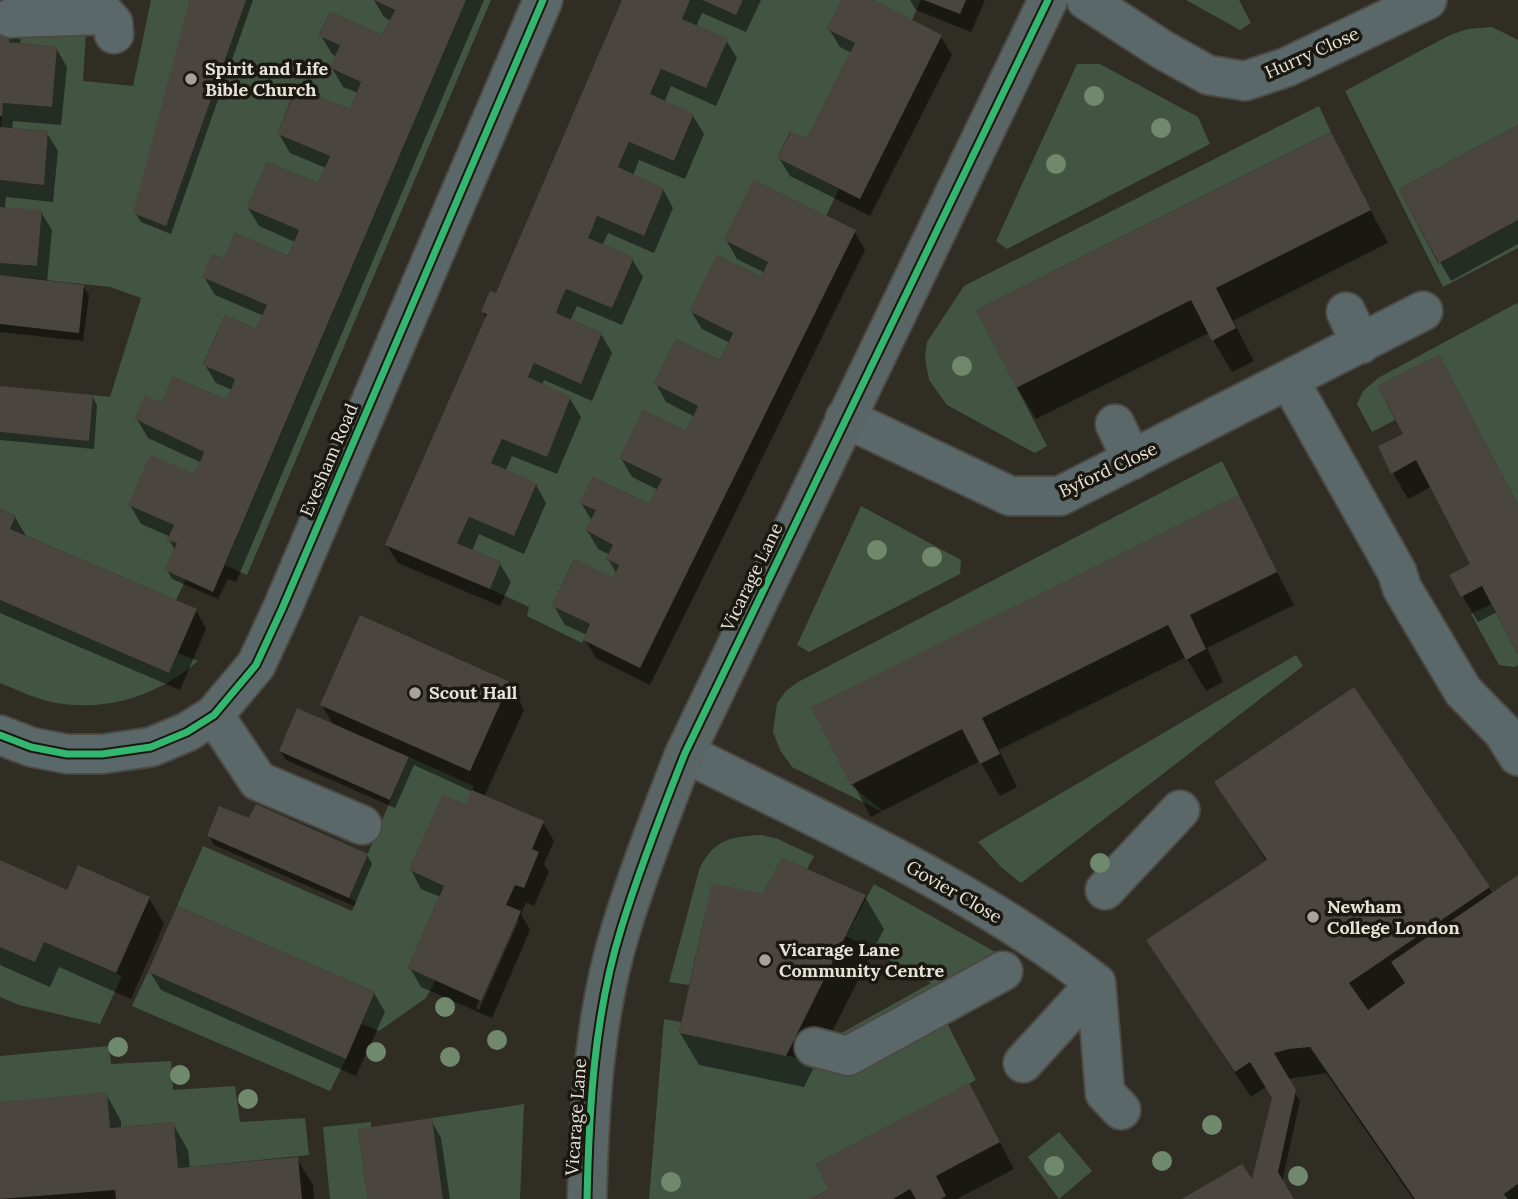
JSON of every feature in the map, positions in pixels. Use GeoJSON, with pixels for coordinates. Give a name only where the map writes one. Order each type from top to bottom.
{"type":"FeatureCollection","features":[{"type":"Feature","properties":{"kind":"main road","name":"Vicarage Lane"},"geometry":{"type":"LineString","coordinates":[[587,1199],[593,1081],[605,998],[620,930],[663,810],[685,753],[1048,0]]}},
{"type":"Feature","properties":{"kind":"street","name":"Evesham Road"},"geometry":{"type":"LineString","coordinates":[[0,735],[31,747],[67,754],[102,754],[151,747],[187,732],[214,715],[256,665],[543,0]]}},
{"type":"Feature","properties":{"kind":"street","name":"Hurry Close"},"geometry":{"type":"LineString","coordinates":[[1086,0],[1163,50],[1208,75],[1245,81],[1299,61],[1427,0]]}},
{"type":"Feature","properties":{"kind":"street"},"geometry":{"type":"LineString","coordinates":[[11,18],[106,15],[113,23],[114,34]]}},
{"type":"Feature","properties":{"kind":"street","name":"Byford Close"},"geometry":{"type":"LineString","coordinates":[[845,418],[1010,496],[1060,496],[1289,380],[1353,328],[1423,312]]}},
{"type":"Feature","properties":{"kind":"street"},"geometry":{"type":"LineString","coordinates":[[1289,380],[1397,572],[1402,588],[1464,691],[1513,737]]}},
{"type":"Feature","properties":{"kind":"street"},"geometry":{"type":"LineString","coordinates":[[1115,425],[1132,460]]}},
{"type":"Feature","properties":{"kind":"street"},"geometry":{"type":"LineString","coordinates":[[214,715],[258,781],[362,825]]}},
{"type":"Feature","properties":{"kind":"street","name":"Govier Close"},"geometry":{"type":"LineString","coordinates":[[685,753],[901,861],[1047,945],[1096,983]]}},
{"type":"Feature","properties":{"kind":"street"},"geometry":{"type":"LineString","coordinates":[[1105,890],[1180,810]]}},
{"type":"Feature","properties":{"kind":"street"},"geometry":{"type":"LineString","coordinates":[[814,1047],[848,1056],[1003,971]]}},
{"type":"Feature","properties":{"kind":"street"},"geometry":{"type":"LineString","coordinates":[[1023,1063],[1096,983]]}},
{"type":"Feature","properties":{"kind":"street"},"geometry":{"type":"LineString","coordinates":[[1096,983],[1105,1093],[1121,1110]]}},
{"type":"Feature","properties":{"kind":"green space"},"geometry":{"type":"Polygon","coordinates":[[[151,0],[190,0],[134,212],[246,0],[374,0],[395,10],[382,35],[330,12],[319,35],[340,45],[330,69],[361,82],[350,109],[296,88],[277,134],[330,156],[318,183],[267,162],[247,208],[299,230],[288,256],[235,233],[224,259],[212,254],[203,276],[267,305],[256,329],[225,315],[203,364],[235,379],[227,400],[173,377],[162,403],[145,396],[135,419],[204,452],[195,474],[128,505],[174,525],[167,539],[177,543],[165,570],[186,579],[176,600],[10,529],[16,516],[0,509],[0,432],[89,440],[93,395],[110,397],[141,298],[110,287],[0,275],[0,263],[37,266],[42,211],[0,207],[0,180],[44,184],[48,131],[1,127],[3,103],[51,107],[57,47],[9,42],[10,25],[86,31],[83,81],[133,86],[151,0]]]}},
{"type":"Feature","properties":{"kind":"green space"},"geometry":{"type":"Polygon","coordinates":[[[466,0],[491,0],[247,575],[225,565],[466,0]]]}},
{"type":"Feature","properties":{"kind":"green space"},"geometry":{"type":"Polygon","coordinates":[[[690,0],[702,0],[736,15],[743,0],[842,0],[827,29],[855,43],[807,139],[790,132],[777,158],[839,189],[826,216],[754,180],[724,240],[768,262],[761,277],[717,255],[690,311],[733,333],[720,360],[676,339],[654,384],[698,406],[686,431],[643,410],[620,458],[662,479],[649,504],[593,477],[580,502],[596,510],[586,531],[613,545],[606,559],[619,565],[613,578],[574,560],[552,606],[590,624],[582,643],[527,616],[529,607],[490,589],[501,562],[457,543],[469,517],[514,536],[537,484],[491,463],[502,439],[547,456],[571,398],[528,377],[534,363],[581,383],[602,333],[556,313],[566,289],[612,307],[633,257],[588,238],[597,216],[643,236],[618,167],[629,142],[674,161],[694,115],[650,94],[661,69],[706,88],[727,39],[682,19],[690,0]]]}},
{"type":"Feature","properties":{"kind":"green space"},"geometry":{"type":"Polygon","coordinates":[[[873,0],[921,0],[912,20],[873,0]]]}},
{"type":"Feature","properties":{"kind":"green space"},"geometry":{"type":"Polygon","coordinates":[[[1186,0],[1239,0],[1251,23],[1240,30],[1186,0]]]}},
{"type":"Feature","properties":{"kind":"green space"},"geometry":{"type":"Polygon","coordinates":[[[1492,27],[1518,40],[1518,125],[1399,189],[1438,263],[1518,220],[1518,248],[1443,287],[1345,91],[1450,35],[1468,29],[1492,27]]]}},
{"type":"Feature","properties":{"kind":"green space"},"geometry":{"type":"Polygon","coordinates":[[[1077,64],[1100,64],[1198,117],[1210,144],[1007,249],[996,241],[1077,64]]]}},
{"type":"Feature","properties":{"kind":"green space"},"geometry":{"type":"Polygon","coordinates":[[[1319,106],[1331,132],[976,310],[1047,446],[1035,453],[947,405],[929,380],[925,358],[927,342],[964,286],[1319,106]]]}},
{"type":"Feature","properties":{"kind":"green space"},"geometry":{"type":"Polygon","coordinates":[[[1517,303],[1518,505],[1439,355],[1378,386],[1395,420],[1372,432],[1357,404],[1363,391],[1378,378],[1517,303]]]}},
{"type":"Feature","properties":{"kind":"green space"},"geometry":{"type":"Polygon","coordinates":[[[1222,461],[1239,495],[812,708],[851,785],[885,813],[792,767],[780,750],[773,732],[777,703],[786,691],[798,682],[1222,461]]]}},
{"type":"Feature","properties":{"kind":"green space"},"geometry":{"type":"Polygon","coordinates":[[[861,506],[961,560],[960,574],[809,652],[797,645],[861,506]]]}},
{"type":"Feature","properties":{"kind":"green space"},"geometry":{"type":"Polygon","coordinates":[[[0,600],[169,673],[178,653],[198,661],[165,684],[130,699],[111,703],[71,705],[25,694],[0,683],[0,600]]]}},
{"type":"Feature","properties":{"kind":"green space"},"geometry":{"type":"Polygon","coordinates":[[[1491,604],[1518,655],[1518,665],[1515,667],[1499,665],[1471,614],[1491,604]]]}},
{"type":"Feature","properties":{"kind":"green space"},"geometry":{"type":"Polygon","coordinates":[[[1296,655],[1303,666],[1021,883],[1002,868],[978,842],[1296,655]]]}},
{"type":"Feature","properties":{"kind":"green space"},"geometry":{"type":"Polygon","coordinates":[[[409,757],[474,786],[466,805],[443,795],[409,870],[444,886],[408,968],[436,980],[426,998],[379,1031],[361,1024],[375,992],[177,906],[203,846],[352,911],[356,902],[349,898],[409,757]]]}},
{"type":"Feature","properties":{"kind":"green space"},"geometry":{"type":"Polygon","coordinates":[[[762,835],[778,839],[814,856],[807,869],[782,858],[763,894],[712,884],[689,985],[669,982],[700,867],[706,857],[725,841],[762,835]]]}},
{"type":"Feature","properties":{"kind":"green space"},"geometry":{"type":"Polygon","coordinates":[[[874,884],[997,953],[999,961],[838,1046],[838,1035],[931,983],[846,936],[874,884]]]}},
{"type":"Feature","properties":{"kind":"green space"},"geometry":{"type":"Polygon","coordinates":[[[44,942],[122,976],[100,1024],[19,1005],[0,997],[0,947],[44,942]]]}},
{"type":"Feature","properties":{"kind":"green space"},"geometry":{"type":"Polygon","coordinates":[[[148,972],[346,1059],[330,1091],[132,1006],[148,972]]]}},
{"type":"Feature","properties":{"kind":"green space"},"geometry":{"type":"Polygon","coordinates":[[[664,1019],[681,1022],[679,1033],[855,1070],[945,1019],[976,1080],[816,1164],[829,1189],[810,1199],[649,1199],[664,1019]]]}},
{"type":"Feature","properties":{"kind":"green space"},"geometry":{"type":"Polygon","coordinates":[[[109,1046],[111,1064],[171,1061],[173,1090],[235,1086],[240,1122],[305,1118],[309,1155],[178,1168],[174,1122],[110,1128],[0,1102],[0,1056],[109,1046]]]}},
{"type":"Feature","properties":{"kind":"green space"},"geometry":{"type":"Polygon","coordinates":[[[524,1104],[520,1199],[443,1199],[432,1118],[524,1104]]]}},
{"type":"Feature","properties":{"kind":"green space"},"geometry":{"type":"Polygon","coordinates":[[[371,1122],[371,1127],[358,1130],[368,1199],[330,1199],[323,1127],[371,1122]]]}},
{"type":"Feature","properties":{"kind":"green space"},"geometry":{"type":"Polygon","coordinates":[[[1059,1132],[1092,1171],[1059,1199],[1028,1157],[1059,1132]]]}},
{"type":"Feature","properties":{"kind":"building"},"geometry":{"type":"Polygon","coordinates":[[[0,0],[13,0],[9,42],[57,47],[52,107],[3,103],[0,116],[0,0]]]}},
{"type":"Feature","properties":{"kind":"building"},"geometry":{"type":"Polygon","coordinates":[[[190,0],[246,0],[166,226],[133,213],[190,0]]]}},
{"type":"Feature","properties":{"kind":"building"},"geometry":{"type":"Polygon","coordinates":[[[374,0],[466,0],[213,592],[165,570],[177,543],[167,540],[174,525],[128,505],[150,455],[195,474],[204,452],[135,419],[145,395],[162,403],[173,377],[227,400],[235,379],[203,365],[225,315],[256,329],[267,305],[202,277],[212,254],[224,259],[235,233],[288,256],[299,230],[247,208],[267,162],[318,183],[330,156],[277,134],[297,88],[350,109],[361,82],[330,68],[340,45],[319,36],[330,12],[382,35],[395,10],[374,0]]]}},
{"type":"Feature","properties":{"kind":"building"},"geometry":{"type":"Polygon","coordinates":[[[622,0],[690,0],[682,19],[728,39],[706,88],[661,69],[650,94],[694,114],[674,161],[629,142],[618,167],[664,188],[644,236],[597,216],[588,238],[634,257],[612,308],[566,289],[556,313],[602,333],[581,384],[534,363],[528,377],[571,397],[547,457],[502,439],[491,463],[537,483],[514,536],[469,517],[457,543],[501,562],[490,589],[385,545],[487,314],[481,312],[490,291],[496,293],[622,0]]]}},
{"type":"Feature","properties":{"kind":"building"},"geometry":{"type":"Polygon","coordinates":[[[702,0],[743,0],[736,15],[702,0]]]}},
{"type":"Feature","properties":{"kind":"building"},"geometry":{"type":"Polygon","coordinates":[[[842,0],[873,0],[942,35],[860,199],[777,158],[791,132],[807,139],[855,43],[827,29],[842,0]]]}},
{"type":"Feature","properties":{"kind":"building"},"geometry":{"type":"Polygon","coordinates":[[[924,0],[966,0],[960,14],[924,0]]]}},
{"type":"Feature","properties":{"kind":"building"},"geometry":{"type":"Polygon","coordinates":[[[1518,125],[1518,220],[1439,263],[1399,189],[1518,125]]]}},
{"type":"Feature","properties":{"kind":"building"},"geometry":{"type":"Polygon","coordinates":[[[0,127],[48,131],[44,185],[0,180],[0,127]]]}},
{"type":"Feature","properties":{"kind":"building"},"geometry":{"type":"Polygon","coordinates":[[[1331,132],[1371,210],[1216,288],[1236,328],[1212,341],[1191,300],[1016,388],[976,310],[1331,132]]]}},
{"type":"Feature","properties":{"kind":"building"},"geometry":{"type":"Polygon","coordinates":[[[754,180],[856,230],[640,668],[583,640],[590,624],[552,606],[575,559],[613,578],[619,565],[606,559],[613,545],[585,530],[596,510],[579,503],[593,477],[649,504],[662,479],[619,458],[643,410],[686,431],[698,406],[654,384],[676,339],[720,360],[733,333],[689,311],[717,255],[761,277],[768,262],[724,240],[754,180]]]}},
{"type":"Feature","properties":{"kind":"building"},"geometry":{"type":"Polygon","coordinates":[[[0,207],[42,210],[37,266],[0,263],[0,207]]]}},
{"type":"Feature","properties":{"kind":"building"},"geometry":{"type":"Polygon","coordinates":[[[0,275],[84,285],[79,333],[0,324],[0,275]]]}},
{"type":"Feature","properties":{"kind":"building"},"geometry":{"type":"Polygon","coordinates":[[[1439,355],[1518,505],[1518,655],[1482,586],[1461,597],[1449,575],[1470,564],[1416,460],[1391,474],[1378,446],[1403,434],[1378,386],[1439,355]]]}},
{"type":"Feature","properties":{"kind":"building"},"geometry":{"type":"Polygon","coordinates":[[[0,386],[93,395],[89,441],[0,432],[0,386]]]}},
{"type":"Feature","properties":{"kind":"building"},"geometry":{"type":"Polygon","coordinates":[[[1239,495],[1277,572],[1190,615],[1206,649],[1186,660],[1168,625],[982,718],[1000,754],[980,764],[962,729],[851,785],[811,707],[1239,495]]]}},
{"type":"Feature","properties":{"kind":"building"},"geometry":{"type":"Polygon","coordinates":[[[0,509],[16,516],[10,529],[197,609],[169,673],[0,600],[0,509]]]}},
{"type":"Feature","properties":{"kind":"building","name":"Scout Hall"},"geometry":{"type":"Polygon","coordinates":[[[360,615],[510,682],[470,771],[320,705],[360,615]]]}},
{"type":"Feature","properties":{"kind":"building","name":"Newham College London"},"geometry":{"type":"Polygon","coordinates":[[[1354,687],[1490,887],[1349,983],[1368,1010],[1405,983],[1391,962],[1518,875],[1518,1184],[1504,1194],[1508,1199],[1415,1199],[1310,1047],[1274,1053],[1296,1090],[1278,1172],[1294,1199],[1182,1199],[1242,1164],[1252,1179],[1272,1098],[1250,1062],[1235,1072],[1146,940],[1267,860],[1214,782],[1354,687]]]}},
{"type":"Feature","properties":{"kind":"building"},"geometry":{"type":"Polygon","coordinates":[[[297,708],[409,757],[390,800],[279,751],[297,708]]]}},
{"type":"Feature","properties":{"kind":"building"},"geometry":{"type":"Polygon","coordinates":[[[472,790],[544,821],[532,849],[539,852],[524,888],[515,885],[506,905],[521,911],[481,1001],[408,968],[444,886],[409,870],[443,794],[466,805],[472,790]]]}},
{"type":"Feature","properties":{"kind":"building"},"geometry":{"type":"Polygon","coordinates":[[[256,804],[368,854],[349,898],[207,836],[219,806],[249,818],[256,804]]]}},
{"type":"Feature","properties":{"kind":"building","name":"Vicarage Lane Community Centre"},"geometry":{"type":"Polygon","coordinates":[[[782,858],[866,895],[786,1056],[679,1033],[712,883],[763,894],[782,858]]]}},
{"type":"Feature","properties":{"kind":"building"},"geometry":{"type":"Polygon","coordinates":[[[0,860],[67,890],[78,865],[150,897],[116,973],[44,942],[35,962],[0,947],[0,860]]]}},
{"type":"Feature","properties":{"kind":"building"},"geometry":{"type":"Polygon","coordinates":[[[177,906],[375,992],[346,1059],[148,972],[177,906]]]}},
{"type":"Feature","properties":{"kind":"building"},"geometry":{"type":"Polygon","coordinates":[[[969,1083],[1000,1142],[936,1176],[946,1196],[941,1199],[916,1199],[910,1189],[893,1199],[810,1199],[829,1189],[816,1164],[969,1083]]]}},
{"type":"Feature","properties":{"kind":"building"},"geometry":{"type":"Polygon","coordinates":[[[107,1092],[110,1128],[174,1122],[178,1168],[298,1157],[302,1199],[116,1199],[115,1190],[0,1199],[0,1102],[107,1092]]]}},
{"type":"Feature","properties":{"kind":"building"},"geometry":{"type":"Polygon","coordinates":[[[432,1118],[443,1199],[368,1199],[358,1129],[432,1118]]]}},
{"type":"Feature","properties":{"kind":"cycle path"},"geometry":{"type":"LineString","coordinates":[[0,735],[31,747],[67,754],[102,754],[151,747],[187,732],[214,715],[256,665],[543,0]]}},
{"type":"Feature","properties":{"kind":"cycle path"},"geometry":{"type":"LineString","coordinates":[[587,1199],[589,1131],[605,995],[621,929],[659,819],[685,753],[1048,0]]}},
{"type":"Feature","properties":{"kind":"place","name":"Spirit and Life Bible Church"},"geometry":{"type":"Point","coordinates":[191,79]}},
{"type":"Feature","properties":{"kind":"place","name":"Scout Hall"},"geometry":{"type":"Point","coordinates":[415,693]}},
{"type":"Feature","properties":{"kind":"place","name":"Newham College London"},"geometry":{"type":"Point","coordinates":[1313,917]}},
{"type":"Feature","properties":{"kind":"place","name":"Vicarage Lane Community Centre"},"geometry":{"type":"Point","coordinates":[765,960]}}]}
